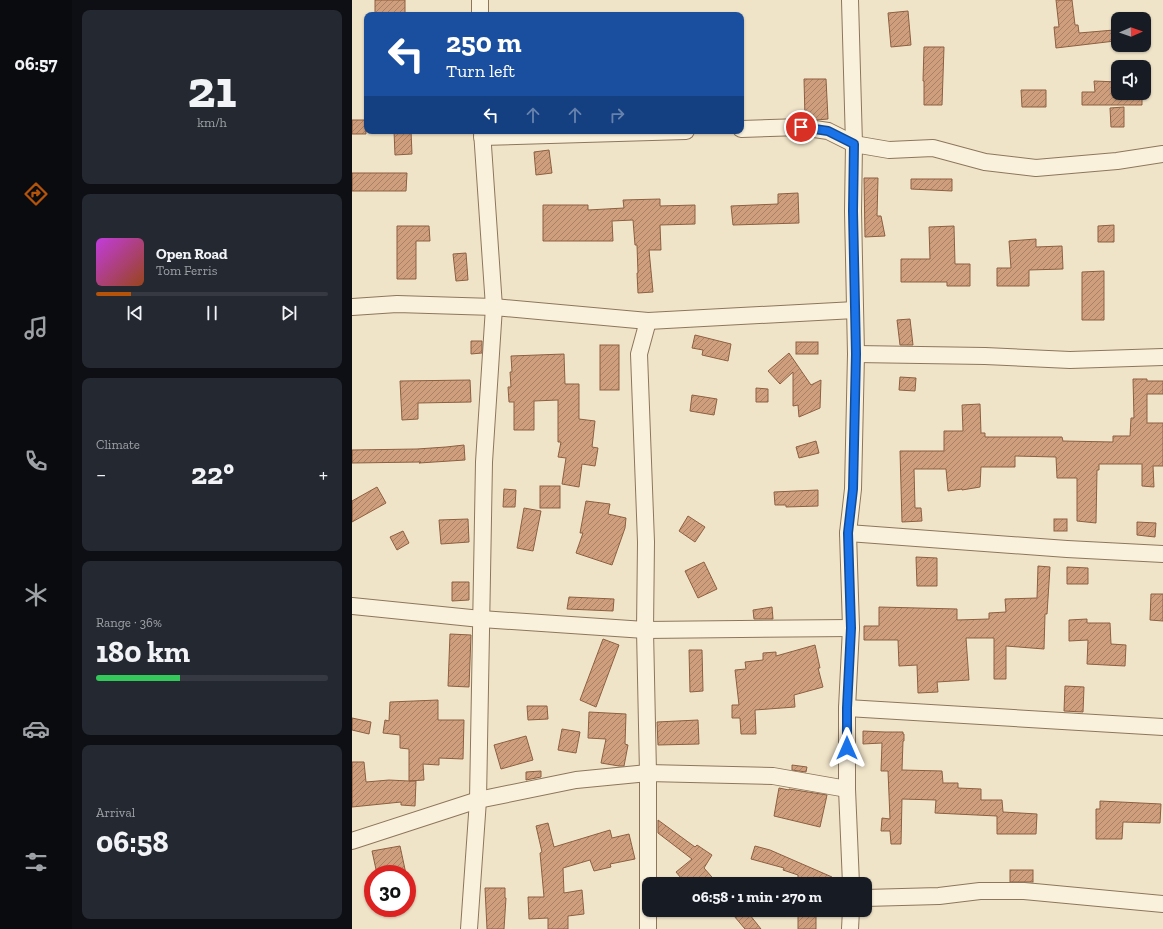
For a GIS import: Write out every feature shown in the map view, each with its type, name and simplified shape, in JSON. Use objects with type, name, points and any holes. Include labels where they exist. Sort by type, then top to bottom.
[{"type":"street","points":[[480,0],[480,12]]},
{"type":"street","points":[[850,0],[854,144],[853,211],[856,354],[853,489],[848,533],[851,628],[847,708],[847,789],[851,877]]},
{"type":"street","points":[[744,129],[801,127],[828,131],[854,144],[889,150],[933,148],[985,162],[1036,168],[1116,161],[1163,154]]},
{"type":"street","points":[[469,929],[478,800],[484,462],[494,307],[482,134]]},
{"type":"street","points":[[352,307],[397,304],[494,307],[648,321],[855,310]]},
{"type":"street","points":[[648,321],[639,354],[646,542],[645,630],[648,773],[648,929]]},
{"type":"street","points":[[856,354],[985,356],[1070,360],[1163,357]]},
{"type":"street","points":[[848,533],[1163,554]]},
{"type":"street","points":[[352,606],[481,619],[645,630],[851,628]]},
{"type":"street","points":[[847,708],[1163,727]]},
{"type":"street","points":[[352,841],[478,800],[576,780],[648,773],[773,776],[847,789]]},
{"type":"street","points":[[872,898],[939,896],[980,891],[1024,891],[1163,904]]},
{"type":"street","points":[[850,929],[851,917]]},
{"type":"building","points":[[375,0],[405,0],[405,12],[375,12]]},
{"type":"building","points":[[1056,0],[1072,0],[1075,25],[1078,25],[1079,33],[1111,30],[1111,41],[1056,48],[1054,27],[1059,27]]},
{"type":"building","points":[[908,11],[911,45],[891,47],[888,13]]},
{"type":"building","points":[[924,47],[944,47],[942,105],[924,105]]},
{"type":"building","points":[[804,79],[826,79],[828,119],[816,120],[805,118]]},
{"type":"building","points":[[1094,81],[1111,82],[1111,100],[1142,100],[1142,105],[1082,105],[1082,92],[1095,92]]},
{"type":"building","points":[[1021,90],[1046,90],[1046,107],[1022,107]]},
{"type":"building","points":[[1124,107],[1124,127],[1111,127],[1110,108]]},
{"type":"building","points":[[352,120],[364,120],[364,134],[352,134]]},
{"type":"building","points":[[394,134],[411,134],[412,154],[395,155]]},
{"type":"building","points":[[549,150],[552,173],[536,175],[534,152]]},
{"type":"building","points":[[352,173],[407,173],[406,191],[352,191]]},
{"type":"building","points":[[864,178],[878,178],[877,216],[881,216],[885,236],[865,237]]},
{"type":"building","points":[[911,179],[952,179],[952,191],[911,189]]},
{"type":"building","points":[[798,193],[799,223],[733,225],[731,206],[778,204],[778,194]]},
{"type":"building","points":[[660,199],[660,206],[695,205],[695,224],[660,225],[661,250],[649,250],[653,292],[638,293],[637,245],[635,245],[633,220],[612,221],[613,241],[543,241],[543,205],[588,205],[588,210],[624,208],[623,200]]},
{"type":"building","points":[[1114,225],[1114,242],[1098,242],[1098,226]]},
{"type":"building","points":[[397,226],[429,226],[430,241],[416,241],[416,279],[397,279]]},
{"type":"building","points":[[954,226],[955,264],[970,264],[970,286],[947,286],[947,282],[901,282],[901,259],[930,259],[929,227]]},
{"type":"building","points":[[1036,239],[1036,247],[1062,246],[1063,269],[1029,270],[1029,286],[997,286],[997,268],[1011,268],[1009,241]]},
{"type":"building","points":[[466,253],[468,280],[456,281],[453,254]]},
{"type":"building","points":[[1104,271],[1104,320],[1082,320],[1082,272]]},
{"type":"building","points":[[910,319],[913,345],[900,345],[897,320]]},
{"type":"building","points":[[695,335],[731,344],[728,361],[702,355],[703,350],[692,348]]},
{"type":"building","points":[[471,341],[482,341],[482,353],[471,354]]},
{"type":"building","points":[[796,342],[818,342],[818,354],[796,354]]},
{"type":"building","points":[[600,345],[619,345],[619,390],[600,390]]},
{"type":"building","points":[[789,353],[811,385],[821,380],[820,408],[799,417],[798,405],[793,406],[793,372],[780,384],[768,371]]},
{"type":"building","points":[[564,354],[565,384],[579,384],[579,419],[595,421],[592,447],[598,448],[595,466],[582,464],[579,487],[562,484],[566,458],[558,457],[561,442],[558,442],[558,400],[534,401],[534,430],[514,430],[514,402],[509,402],[508,387],[511,387],[510,372],[512,372],[511,356]]},
{"type":"building","points":[[900,377],[916,378],[915,391],[899,390]]},
{"type":"building","points":[[1133,379],[1163,381],[1163,394],[1147,394],[1147,423],[1163,423],[1163,466],[1153,466],[1154,487],[1142,486],[1142,464],[1099,464],[1099,470],[1097,470],[1096,523],[1077,521],[1077,478],[1057,478],[1056,457],[1015,456],[1015,467],[981,467],[980,487],[962,490],[948,491],[946,469],[914,469],[915,508],[921,508],[922,521],[902,522],[900,451],[944,451],[944,431],[963,431],[962,405],[980,404],[981,433],[985,433],[985,437],[1062,437],[1063,441],[1113,442],[1113,436],[1130,436],[1131,418],[1134,418]]},
{"type":"building","points":[[470,380],[471,402],[418,403],[418,419],[402,420],[400,381]]},
{"type":"building","points":[[756,388],[768,389],[768,402],[756,402]]},
{"type":"building","points":[[692,395],[717,399],[714,415],[690,411]]},
{"type":"building","points":[[816,441],[819,453],[799,458],[796,447]]},
{"type":"building","points":[[464,445],[465,460],[419,463],[421,462],[352,463],[352,450],[417,449]]},
{"type":"building","points":[[540,486],[560,486],[560,508],[540,508]]},
{"type":"building","points":[[377,487],[386,503],[352,522],[352,501]]},
{"type":"building","points":[[504,489],[516,490],[515,507],[503,507]]},
{"type":"building","points":[[818,490],[818,506],[786,507],[786,505],[775,505],[774,492]]},
{"type":"building","points":[[586,501],[610,504],[608,514],[626,518],[625,528],[612,565],[576,553],[583,533],[580,533]]},
{"type":"building","points":[[524,508],[541,511],[533,551],[517,548]]},
{"type":"building","points":[[688,516],[705,527],[695,542],[679,531]]},
{"type":"building","points":[[468,519],[469,542],[441,544],[439,520]]},
{"type":"building","points":[[1054,519],[1067,519],[1067,531],[1054,531]]},
{"type":"building","points":[[1137,522],[1156,523],[1155,537],[1137,535]]},
{"type":"building","points":[[403,531],[409,543],[397,550],[390,537]]},
{"type":"building","points":[[916,557],[937,558],[937,586],[917,586]]},
{"type":"building","points":[[704,562],[717,589],[698,598],[685,571]]},
{"type":"building","points":[[1038,566],[1050,567],[1047,614],[1045,614],[1044,649],[1006,646],[1006,679],[994,679],[994,638],[966,638],[969,680],[937,682],[938,692],[918,693],[917,665],[899,666],[898,640],[864,640],[864,626],[879,626],[879,607],[957,609],[957,620],[989,619],[989,613],[1006,612],[1005,599],[1037,598]]},
{"type":"building","points":[[1067,567],[1088,568],[1088,584],[1067,584]]},
{"type":"building","points":[[452,582],[469,582],[469,600],[452,601]]},
{"type":"building","points":[[1151,594],[1163,594],[1163,621],[1150,620]]},
{"type":"building","points":[[569,597],[614,599],[613,611],[567,609]]},
{"type":"building","points":[[772,607],[773,619],[754,619],[753,610]]},
{"type":"building","points":[[1087,619],[1087,623],[1110,623],[1111,644],[1126,645],[1125,666],[1087,664],[1088,640],[1069,641],[1069,620]]},
{"type":"building","points":[[450,634],[471,635],[469,687],[448,686]]},
{"type":"building","points":[[603,639],[619,645],[596,707],[580,700]]},
{"type":"building","points":[[815,645],[820,668],[818,668],[823,687],[794,695],[795,707],[755,710],[756,734],[741,734],[740,718],[732,718],[732,705],[739,705],[735,670],[746,669],[745,662],[763,660],[763,653],[776,652],[776,656]]},
{"type":"building","points":[[689,650],[702,650],[703,691],[690,692]]},
{"type":"building","points":[[1065,686],[1084,687],[1083,712],[1064,711]]},
{"type":"building","points":[[438,700],[438,720],[464,720],[463,759],[439,758],[439,765],[423,764],[424,780],[409,781],[409,749],[400,748],[400,735],[383,733],[385,720],[389,721],[390,702]]},
{"type":"building","points":[[527,706],[547,706],[548,719],[528,720]]},
{"type":"building","points":[[589,712],[626,714],[625,744],[628,745],[624,766],[601,763],[606,739],[588,738]]},
{"type":"building","points":[[352,718],[371,722],[369,734],[352,730]]},
{"type":"building","points":[[698,720],[699,744],[658,745],[657,722]]},
{"type":"building","points":[[562,729],[580,732],[576,753],[558,750]]},
{"type":"building","points":[[863,731],[903,732],[904,741],[902,770],[942,771],[943,783],[958,783],[958,788],[981,789],[981,800],[1002,800],[1003,812],[1037,814],[1036,834],[997,834],[997,816],[935,813],[936,800],[902,799],[901,844],[891,844],[890,831],[881,831],[882,818],[890,819],[888,771],[881,771],[882,743],[863,744]]},
{"type":"building","points":[[526,736],[533,760],[501,769],[494,745]]},
{"type":"building","points":[[352,762],[364,762],[366,782],[389,780],[416,781],[415,806],[401,805],[401,802],[352,807]]},
{"type":"building","points":[[792,765],[807,767],[806,772],[792,770]]},
{"type":"building","points":[[541,771],[541,777],[526,780],[526,772]]},
{"type":"building","points":[[779,788],[827,795],[820,827],[774,816]]},
{"type":"building","points":[[1100,801],[1161,804],[1160,823],[1123,822],[1122,839],[1096,839],[1096,809],[1100,809]]},
{"type":"building","points":[[658,820],[695,847],[697,845],[712,855],[704,868],[712,877],[680,877],[676,872],[692,859],[658,833]]},
{"type":"building","points":[[548,823],[554,847],[610,830],[612,838],[629,834],[635,859],[610,864],[611,867],[594,871],[590,860],[563,868],[564,893],[582,890],[584,914],[568,916],[568,929],[548,929],[548,918],[529,919],[528,897],[544,897],[540,853],[542,852],[536,826]]},
{"type":"building","points":[[400,846],[404,865],[375,865],[372,851]]},
{"type":"building","points":[[755,846],[770,850],[832,877],[798,877],[798,875],[783,870],[784,868],[751,859]]},
{"type":"building","points":[[1010,870],[1033,870],[1033,882],[1010,882]]},
{"type":"building","points":[[485,888],[505,888],[506,898],[504,929],[487,929]]},
{"type":"building","points":[[735,917],[752,917],[761,929],[745,929]]},
{"type":"building","points":[[798,917],[816,917],[816,929],[798,929]]},
{"type":"route","points":[[801,127],[828,131],[854,144],[853,211],[856,354],[853,489],[848,533],[851,628],[847,708],[847,748]]}]
